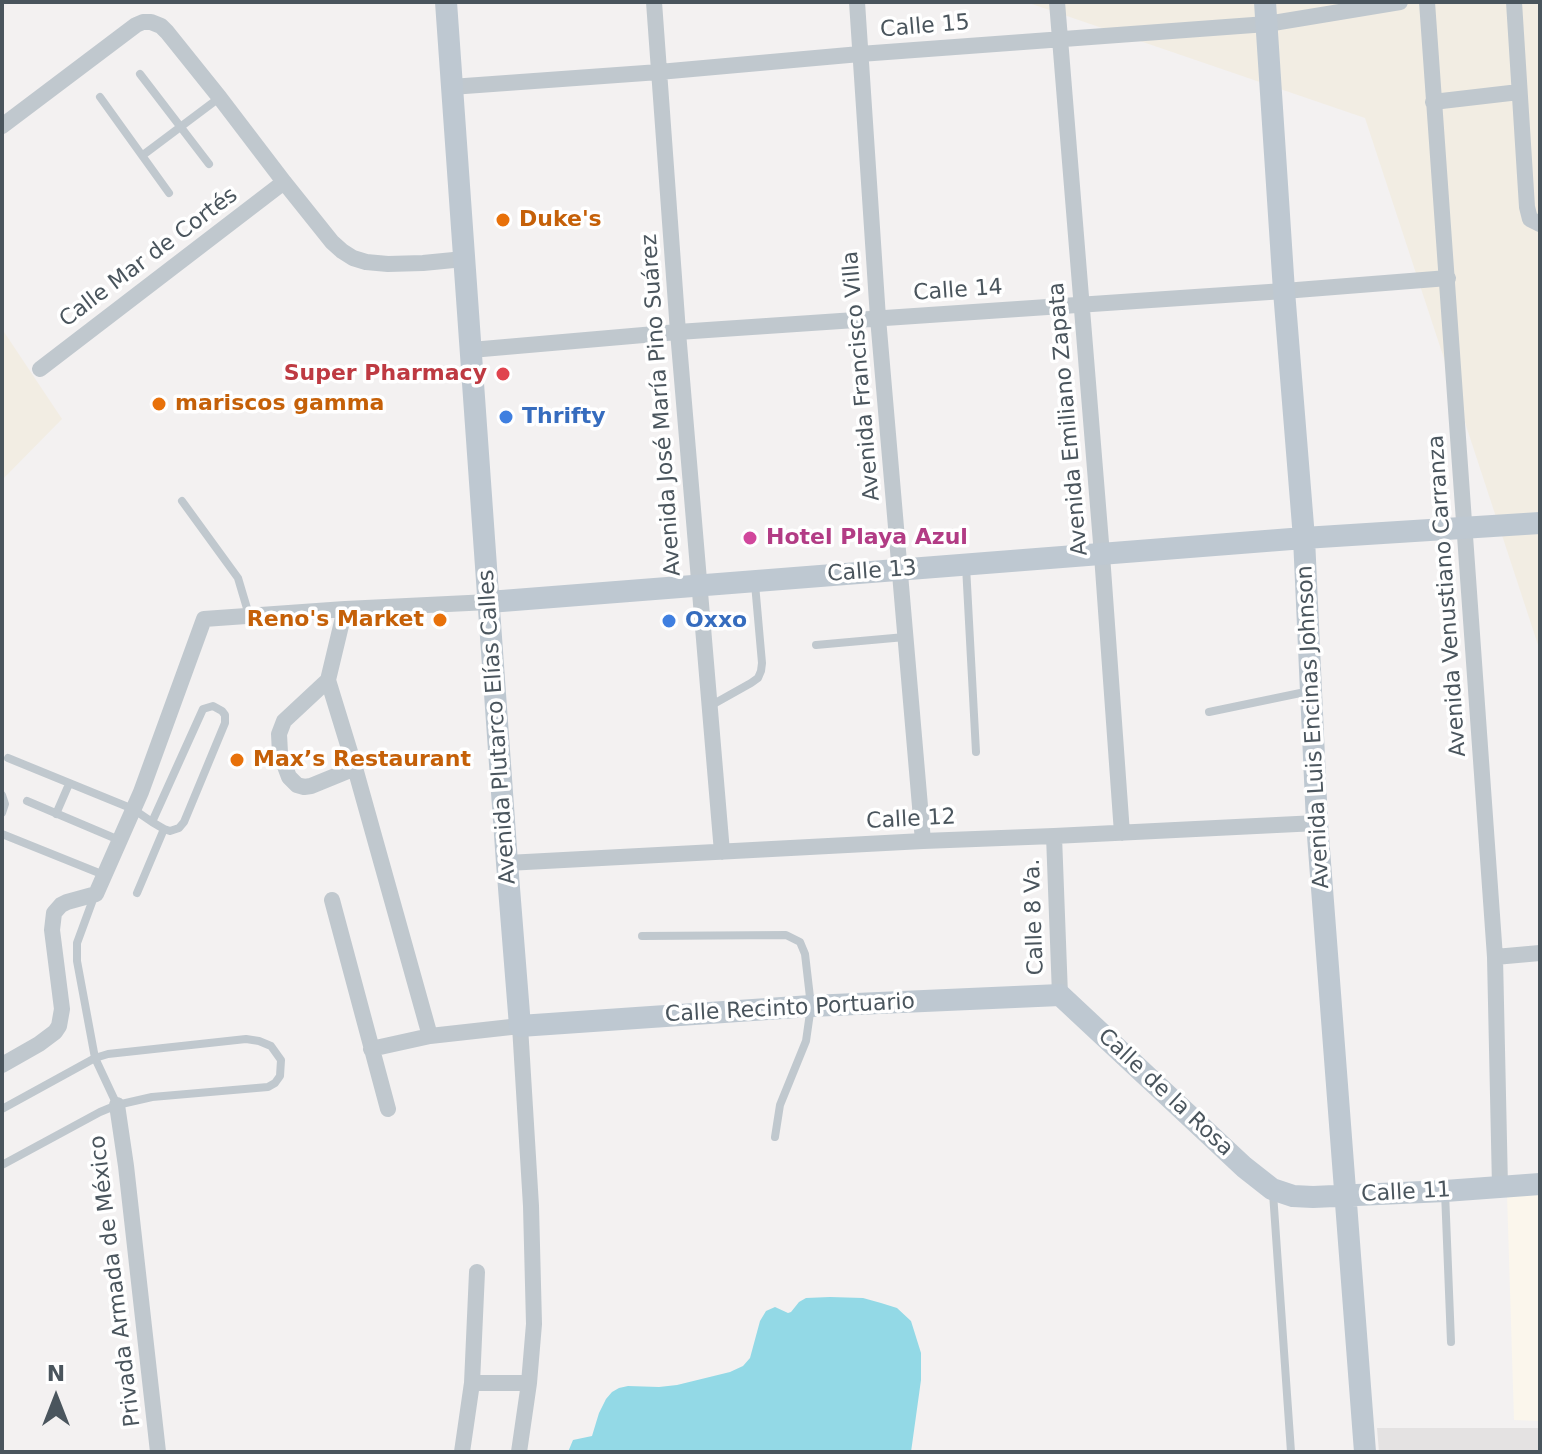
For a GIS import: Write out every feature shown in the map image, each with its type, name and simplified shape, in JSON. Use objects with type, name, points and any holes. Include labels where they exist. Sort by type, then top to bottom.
[{"type":"street","name":"Avenida Plutarco Elías Calles","points":[[446,2],[520,1026],[534,1275],[534,1324],[519,1452]]},
{"type":"street","name":"Avenida José María Pino Suárez","points":[[654,2],[698,585],[722,852]]},
{"type":"street","name":"Avenida Francisco Villa","points":[[857,2],[878,318],[923,841]]},
{"type":"street","name":"Avenida Emiliano Zapata","points":[[1057,2],[1122,833]]},
{"type":"street","name":"Calle 15","points":[[451,87],[1059,39],[1266,13],[1400,2]]},
{"type":"street","name":"Avenida Venustiano Carranza","points":[[1427,2],[1495,957],[1500,1187]]},
{"type":"street","points":[[1514,2],[1527,207],[1530,219],[1538,223]]},
{"type":"street","name":"Avenida Luis Encinas Johnson","points":[[1266,13],[1304,538],[1317,823],[1365,1452]]},
{"type":"street","points":[[2,126],[127,31],[143,22],[151,22],[161,26],[332,242],[353,258],[388,264],[464,259]]},
{"type":"street","points":[[1433,102],[1519,92]]},
{"type":"street","name":"Calle Mar de Cortés","points":[[40,369],[284,182]]},
{"type":"street","name":"Calle 14","points":[[471,350],[678,332],[1448,278]]},
{"type":"street","name":"Calle 13","points":[[133,809],[204,619],[489,602],[1304,538],[1540,523]]},
{"type":"street","points":[[345,609],[328,680],[430,1036]]},
{"type":"street","points":[[328,680],[284,721],[279,734],[280,753],[289,777],[304,787],[355,768]]},
{"type":"street","points":[[2,1065],[48,1038],[59,1026],[62,1009],[52,930],[54,913],[61,905],[96,894],[133,809]]},
{"type":"street","name":"Calle 12","points":[[507,863],[1317,823]]},
{"type":"street","name":"Calle 8 Va.","points":[[1054,836],[1060,995]]},
{"type":"street","points":[[332,900],[388,1109]]},
{"type":"street","points":[[1495,957],[1540,953]]},
{"type":"street","name":"Calle Recinto Portuario","points":[[520,1026],[811,1006],[1060,995]]},
{"type":"street","name":"Calle de la Rosa","points":[[1060,995],[1244,1167],[1272,1189]]},
{"type":"street","points":[[371,1049],[430,1036],[520,1026]]},
{"type":"street","name":"Privada Armada de México","points":[[117,1105],[158,1452]]},
{"type":"street","name":"Calle 11","points":[[1272,1189],[1293,1196],[1347,1196],[1540,1184]]},
{"type":"street","points":[[462,1452],[472,1383],[477,1272]]},
{"type":"street","points":[[472,1383],[529,1383]]},
{"type":"lane","points":[[140,74],[209,164]]},
{"type":"lane","points":[[100,97],[169,193]]},
{"type":"lane","points":[[143,155],[220,98]]},
{"type":"lane","points":[[182,501],[238,578],[249,616]]},
{"type":"lane","points":[[966,565],[976,752]]},
{"type":"lane","points":[[709,706],[751,683],[761,671],[754,581]]},
{"type":"lane","points":[[816,645],[906,637]]},
{"type":"lane","points":[[1209,712],[1311,691]]},
{"type":"lane","points":[[8,758],[133,809],[152,822],[164,829],[175,830],[184,822],[225,723],[222,711],[213,706],[203,709],[152,822]]},
{"type":"lane","points":[[56,814],[69,784]]},
{"type":"lane","points":[[2,795],[5,804],[2,813]]},
{"type":"lane","points":[[27,801],[120,840]]},
{"type":"lane","points":[[137,893],[164,829]]},
{"type":"lane","points":[[2,834],[104,875]]},
{"type":"lane","points":[[96,894],[77,943],[77,961],[95,1058],[117,1105]]},
{"type":"lane","points":[[642,936],[786,935],[800,942],[805,954],[811,1006],[806,1041],[780,1105],[775,1137]]},
{"type":"lane","points":[[2,1109],[95,1058],[121,1052],[246,1039],[271,1046],[281,1060],[280,1076],[268,1087],[152,1097],[117,1105],[2,1165]]},
{"type":"lane","points":[[1272,1189],[1291,1452]]},
{"type":"lane","points":[[1445,1191],[1451,1342]]},
{"type":"shaded area","points":[[1540,1191],[1540,1421],[1514,1420],[1507,1193]]},
{"type":"shaded area","points":[[1377,1428],[1540,1428],[1540,1452],[1379,1452]]},
{"type":"sand","points":[[1026,2],[1540,2],[1540,651],[1365,118]]},
{"type":"sand","points":[[2,329],[62,419],[2,480]]},
{"type":"water","points":[[806,1298],[863,1298],[881,1303],[897,1308],[911,1321],[921,1353],[921,1380],[911,1452],[568,1452],[573,1440],[592,1436],[599,1413],[612,1392],[628,1386],[677,1385],[730,1372],[743,1366],[750,1358],[760,1321],[766,1311],[775,1307],[788,1313]]},
{"type":"place","name":"Duke's","points":[[503,220]]},
{"type":"place","name":"Super Pharmacy","points":[[503,374]]},
{"type":"place","name":"mariscos gamma","points":[[159,404]]},
{"type":"place","name":"Thrifty","points":[[506,417]]},
{"type":"place","name":"Hotel Playa Azul","points":[[750,538]]},
{"type":"place","name":"Reno's Market","points":[[440,620]]},
{"type":"place","name":"Oxxo","points":[[669,621]]},
{"type":"place","name":"Max’s Restaurant","points":[[237,760]]}]
